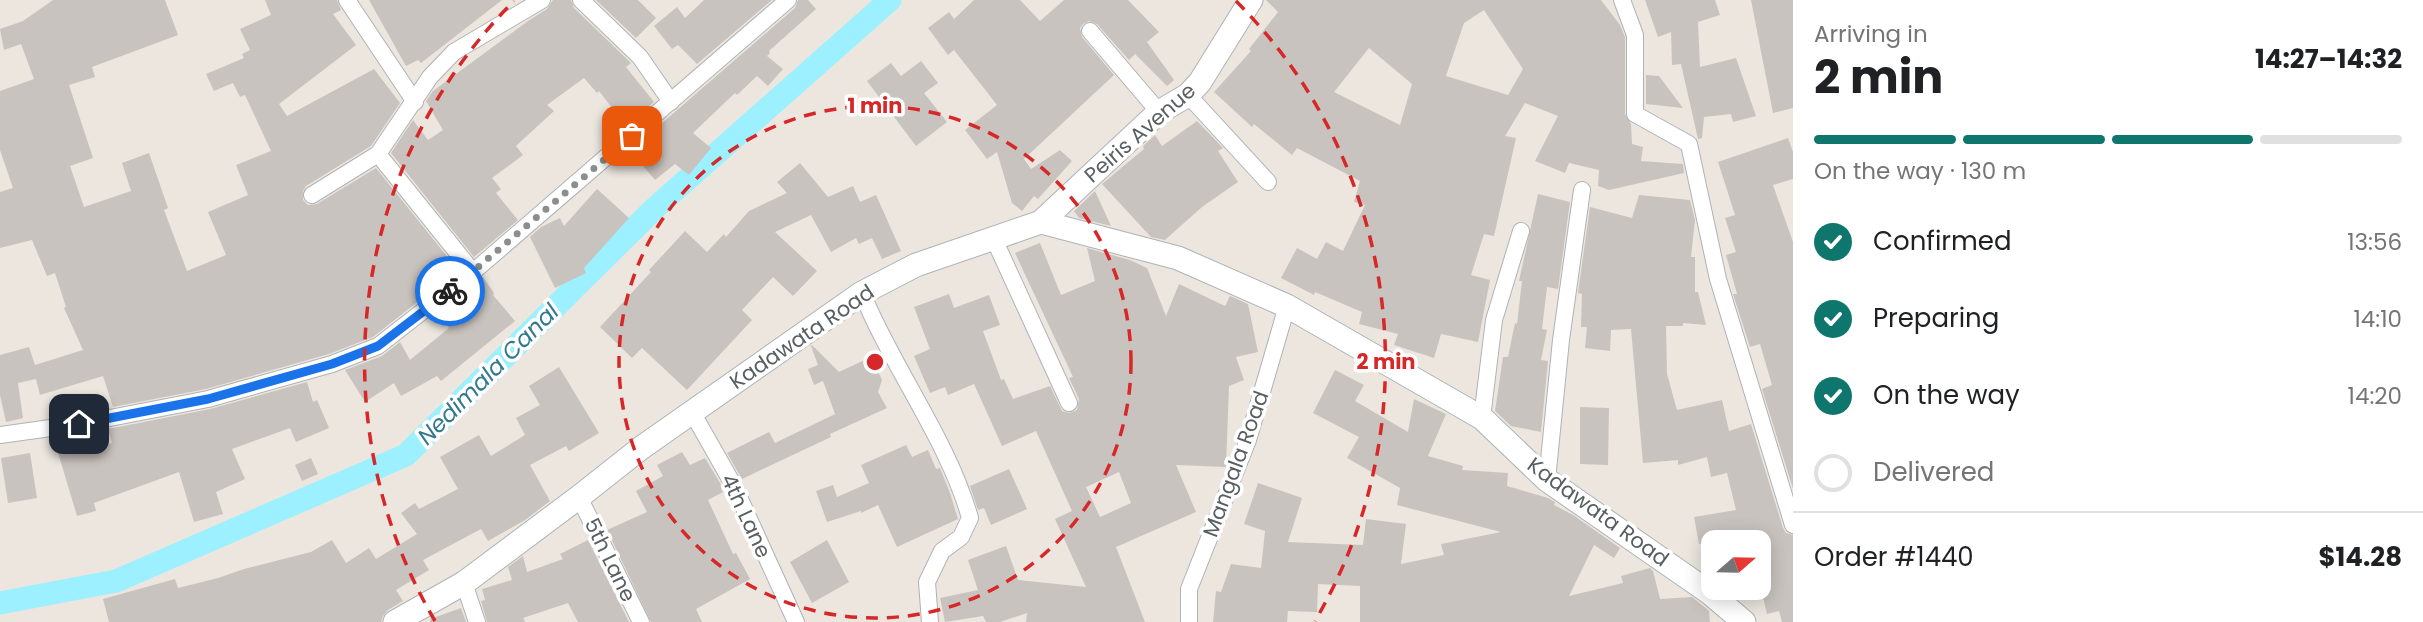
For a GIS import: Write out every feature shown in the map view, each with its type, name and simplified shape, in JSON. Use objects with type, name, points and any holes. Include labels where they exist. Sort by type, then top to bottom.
[{"type":"street","points":[[347,0],[415,102]]},
{"type":"street","points":[[312,195],[378,154],[430,77],[454,52],[542,0]]},
{"type":"street","points":[[581,0],[640,57],[671,102]]},
{"type":"street","points":[[0,435],[79,424],[208,399],[332,364],[378,346],[473,272],[788,0]]},
{"type":"street","name":"Peiris Avenue","points":[[1041,222],[1159,112],[1188,95],[1200,82],[1251,0]]},
{"type":"street","points":[[1622,0],[1635,35],[1635,114],[1689,144],[1718,279],[1793,525]]},
{"type":"street","points":[[1090,31],[1159,112]]},
{"type":"street","points":[[1188,95],[1268,182]]},
{"type":"street","points":[[378,154],[473,272]]},
{"type":"street","points":[[1547,480],[1561,340],[1582,190]]},
{"type":"street","name":"Kadawata Road","points":[[395,622],[464,583],[641,447],[862,293],[916,265],[1041,222],[1178,258],[1287,306],[1482,418],[1547,480],[1710,593],[1744,622]]},
{"type":"street","points":[[1482,418],[1494,320],[1521,231]]},
{"type":"street","points":[[994,239],[1069,403]]},
{"type":"street","points":[[862,293],[875,325],[961,486],[970,518],[961,537],[942,551],[927,582],[930,622]]},
{"type":"street","name":"Mangala Road","points":[[1189,622],[1189,589],[1248,440],[1287,306]]},
{"type":"street","name":"4th Lane","points":[[692,412],[734,486],[796,622]]},
{"type":"street","name":"5th Lane","points":[[579,497],[641,622]]},
{"type":"street","points":[[464,583],[477,622]]},
{"type":"building","points":[[53,0],[165,0],[178,35],[92,67],[95,77],[69,85],[93,158],[70,166],[84,207],[131,191],[122,163],[149,153],[168,208],[164,210],[187,271],[226,255],[208,212],[248,195],[236,165],[271,151],[245,95],[240,97],[233,83],[214,91],[206,74],[244,58],[242,54],[250,50],[240,29],[271,15],[265,0],[337,0],[341,10],[333,14],[356,45],[279,104],[287,116],[374,69],[400,103],[371,146],[306,186],[303,200],[308,205],[317,204],[376,168],[458,270],[373,337],[329,354],[206,389],[113,407],[103,376],[40,395],[36,379],[18,383],[23,418],[6,422],[0,395],[0,355],[29,347],[35,365],[83,350],[64,308],[66,307],[55,273],[47,276],[32,240],[0,248],[0,192],[13,188],[0,150],[0,91],[34,79],[21,44],[4,50],[0,29],[23,21]]},
{"type":"building","points":[[369,0],[502,0],[421,63],[418,60],[406,66]]},
{"type":"building","points":[[553,0],[571,0],[574,8],[631,63],[626,67],[654,102],[626,126],[599,91],[597,93],[584,78],[547,105],[554,111],[516,146],[523,155],[492,178],[501,189],[496,193],[518,220],[474,257],[391,153],[413,120],[428,140],[443,130],[426,101],[433,91],[547,9]]},
{"type":"building","points":[[596,0],[638,0],[656,18],[636,38]]},
{"type":"building","points":[[704,0],[772,0],[697,64],[678,45],[672,49],[654,26],[677,7],[685,18]]},
{"type":"building","points":[[798,0],[808,0],[816,9],[769,51],[767,56],[783,69],[768,86],[757,76],[693,133],[711,148],[689,175],[675,164],[655,180],[631,152],[795,8]]},
{"type":"building","points":[[974,0],[1020,0],[1040,21],[1064,0],[1128,0],[1159,32],[1147,42],[1174,80],[1167,86],[1135,54],[1129,60],[1097,24],[1089,21],[1083,24],[1080,28],[1082,37],[1114,75],[1024,159],[1031,169],[1060,150],[1072,161],[1038,199],[1034,196],[1022,211],[1012,203],[997,152],[987,159],[965,130],[997,105],[954,50],[948,55],[928,28],[949,12],[954,19]]},
{"type":"building","points":[[1266,0],[1601,0],[1620,25],[1625,37],[1625,114],[1631,124],[1632,144],[1643,147],[1641,161],[1683,164],[1684,173],[1609,190],[1598,186],[1599,170],[1569,163],[1565,173],[1535,161],[1558,116],[1525,103],[1505,136],[1516,138],[1494,236],[1484,234],[1471,275],[1490,280],[1478,342],[1441,334],[1434,358],[1394,345],[1398,334],[1359,324],[1362,312],[1315,292],[1314,295],[1281,278],[1297,248],[1317,259],[1326,242],[1343,251],[1365,205],[1354,202],[1360,181],[1297,148],[1292,155],[1254,124],[1252,127],[1214,92],[1251,51],[1249,49],[1278,12]],"holes":[[[1484,10],[1523,69],[1508,95],[1446,76],[1464,23]],[[1369,48],[1412,84],[1400,125],[1334,92]]]},
{"type":"building","points":[[1645,0],[1715,0],[1720,15],[1698,22],[1700,67],[1736,58],[1756,116],[1733,122],[1731,114],[1704,117],[1702,138],[1698,139],[1681,64],[1672,65],[1671,32],[1658,37]]},
{"type":"building","points":[[1751,0],[1793,0],[1793,108],[1773,113]]},
{"type":"building","points":[[921,61],[938,83],[924,93],[947,122],[916,146],[867,81],[891,63],[901,76]]},
{"type":"building","points":[[1646,75],[1659,76],[1683,108],[1646,104]]},
{"type":"building","points":[[1197,121],[1223,148],[1218,151],[1238,182],[1202,207],[1165,240],[1151,237],[1102,184],[1144,149],[1143,146],[1155,135],[1162,146]]},
{"type":"building","points":[[1788,138],[1793,152],[1793,179],[1773,185],[1793,242],[1793,489],[1762,389],[1772,385],[1760,344],[1750,347],[1733,294],[1737,294],[1726,255],[1736,252],[1725,218],[1735,215],[1718,162]]},
{"type":"building","points":[[800,163],[828,197],[853,186],[860,202],[876,195],[901,251],[882,259],[872,238],[859,244],[856,238],[831,252],[811,215],[775,232],[817,271],[793,296],[773,277],[742,310],[752,320],[687,390],[642,348],[632,358],[600,327],[685,231],[707,252],[724,234],[726,237],[749,211],[787,193],[777,182]]},
{"type":"building","points":[[597,189],[629,218],[584,268],[586,273],[555,288],[530,237],[541,227],[560,218],[564,226]]},
{"type":"building","points":[[1095,191],[1111,226],[1079,218],[1074,211]]},
{"type":"building","points":[[1538,194],[1570,202],[1558,289],[1547,287],[1542,329],[1547,330],[1541,360],[1548,361],[1541,432],[1511,426],[1495,411],[1503,357],[1508,357],[1515,323],[1517,324],[1522,281],[1519,281]]},
{"type":"building","points":[[1639,195],[1690,200],[1695,220],[1691,257],[1695,257],[1695,292],[1698,292],[1706,325],[1683,323],[1683,326],[1666,326],[1667,374],[1677,410],[1722,400],[1729,431],[1751,424],[1783,528],[1786,533],[1793,535],[1793,622],[1782,622],[1779,611],[1767,614],[1764,600],[1771,600],[1771,530],[1701,530],[1699,544],[1694,517],[1736,510],[1727,473],[1711,477],[1707,457],[1678,465],[1678,460],[1643,463],[1631,329],[1611,330],[1610,351],[1585,348],[1587,327],[1581,327],[1582,294],[1578,293],[1590,207],[1632,218]]},
{"type":"building","points":[[1040,243],[1061,295],[1095,281],[1087,248],[1130,260],[1147,268],[1166,316],[1179,284],[1225,306],[1230,296],[1248,304],[1258,352],[1236,357],[1244,380],[1229,386],[1226,467],[1176,465],[1196,512],[1116,547],[1145,622],[1026,622],[1027,613],[1000,622],[986,622],[983,616],[945,622],[940,598],[978,590],[968,560],[1006,546],[1018,580],[1086,587],[1055,519],[1072,511],[1036,431],[1002,446],[974,384],[948,395],[945,387],[930,393],[914,356],[930,349],[914,307],[949,294],[954,308],[989,295],[1000,325],[983,331],[1001,380],[1004,379],[1013,399],[1050,386],[1062,411],[1069,413],[1077,410],[1079,399],[1069,378],[1073,377],[1015,253]],"holes":[[[1119,472],[1131,503],[1100,517],[1086,487]]]},
{"type":"building","points":[[483,277],[493,295],[515,321],[441,381],[437,376],[401,396],[394,383],[365,402],[345,370],[382,356],[400,342],[410,360],[449,328],[437,313]]},
{"type":"building","points":[[812,345],[839,372],[871,357],[882,380],[878,392],[887,408],[742,479],[727,453],[769,432],[775,443],[835,414],[823,381],[814,385],[808,369],[818,365]]},
{"type":"building","points":[[559,367],[599,433],[569,451],[566,446],[530,465],[550,501],[525,520],[488,541],[481,529],[423,560],[429,570],[396,590],[403,601],[388,610],[381,622],[109,622],[103,599],[175,579],[178,588],[218,578],[311,552],[332,540],[346,563],[369,548],[376,559],[417,534],[401,513],[415,503],[419,509],[458,489],[440,457],[479,435],[491,456],[525,435],[516,418],[540,405],[529,386]]},
{"type":"building","points":[[1335,370],[1364,385],[1355,401],[1408,432],[1414,399],[1446,414],[1428,456],[1463,466],[1462,470],[1508,473],[1507,486],[1548,498],[1555,502],[1554,505],[1620,548],[1614,558],[1594,545],[1569,596],[1623,583],[1621,576],[1650,568],[1660,599],[1692,597],[1709,611],[1710,622],[1360,622],[1360,586],[1318,584],[1317,612],[1288,611],[1287,622],[1213,622],[1216,591],[1221,592],[1231,564],[1261,568],[1265,531],[1244,524],[1258,483],[1302,498],[1288,542],[1363,545],[1366,519],[1406,524],[1401,564],[1444,555],[1441,544],[1501,532],[1397,505],[1400,488],[1347,458],[1359,437],[1313,413]]},
{"type":"building","points":[[307,382],[313,402],[317,400],[329,428],[296,442],[290,428],[232,449],[245,479],[216,492],[223,514],[194,522],[179,472],[94,503],[96,511],[77,516],[56,446],[75,442],[78,454],[112,443],[108,429],[210,409]]},
{"type":"building","points":[[1580,407],[1609,408],[1608,465],[1580,464]]},
{"type":"building","points":[[906,445],[912,457],[928,450],[936,469],[940,468],[958,519],[897,547],[878,505],[861,513],[827,522],[816,491],[833,485],[837,497],[869,483],[861,465]]},
{"type":"building","points":[[682,452],[690,465],[705,458],[723,488],[723,492],[708,500],[733,554],[736,553],[750,579],[696,609],[702,622],[651,622],[607,530],[647,512],[636,491],[663,476],[657,465]]},
{"type":"building","points":[[30,453],[37,498],[8,503],[1,458]]},
{"type":"building","points":[[311,458],[318,474],[302,481],[295,465]]},
{"type":"building","points":[[1009,469],[1027,509],[991,525],[984,508],[978,510],[970,486]]},
{"type":"building","points":[[588,540],[629,622],[578,622],[568,603],[523,618],[525,622],[487,622],[481,601],[485,600],[482,589],[512,580],[508,567],[523,556],[527,572],[563,559],[560,554]]},
{"type":"building","points":[[827,540],[849,582],[812,603],[790,562]]},
{"type":"building","points":[[461,608],[466,622],[430,622],[430,619]]},
{"type":"waterway","name":"Nedimala Canal","points":[[0,603],[116,581],[406,455],[656,207],[890,0]]},
{"type":"way so far","points":[[450,291],[632,136]]},
{"type":"route","points":[[79,424],[208,399],[332,364],[378,346],[450,291]]}]
